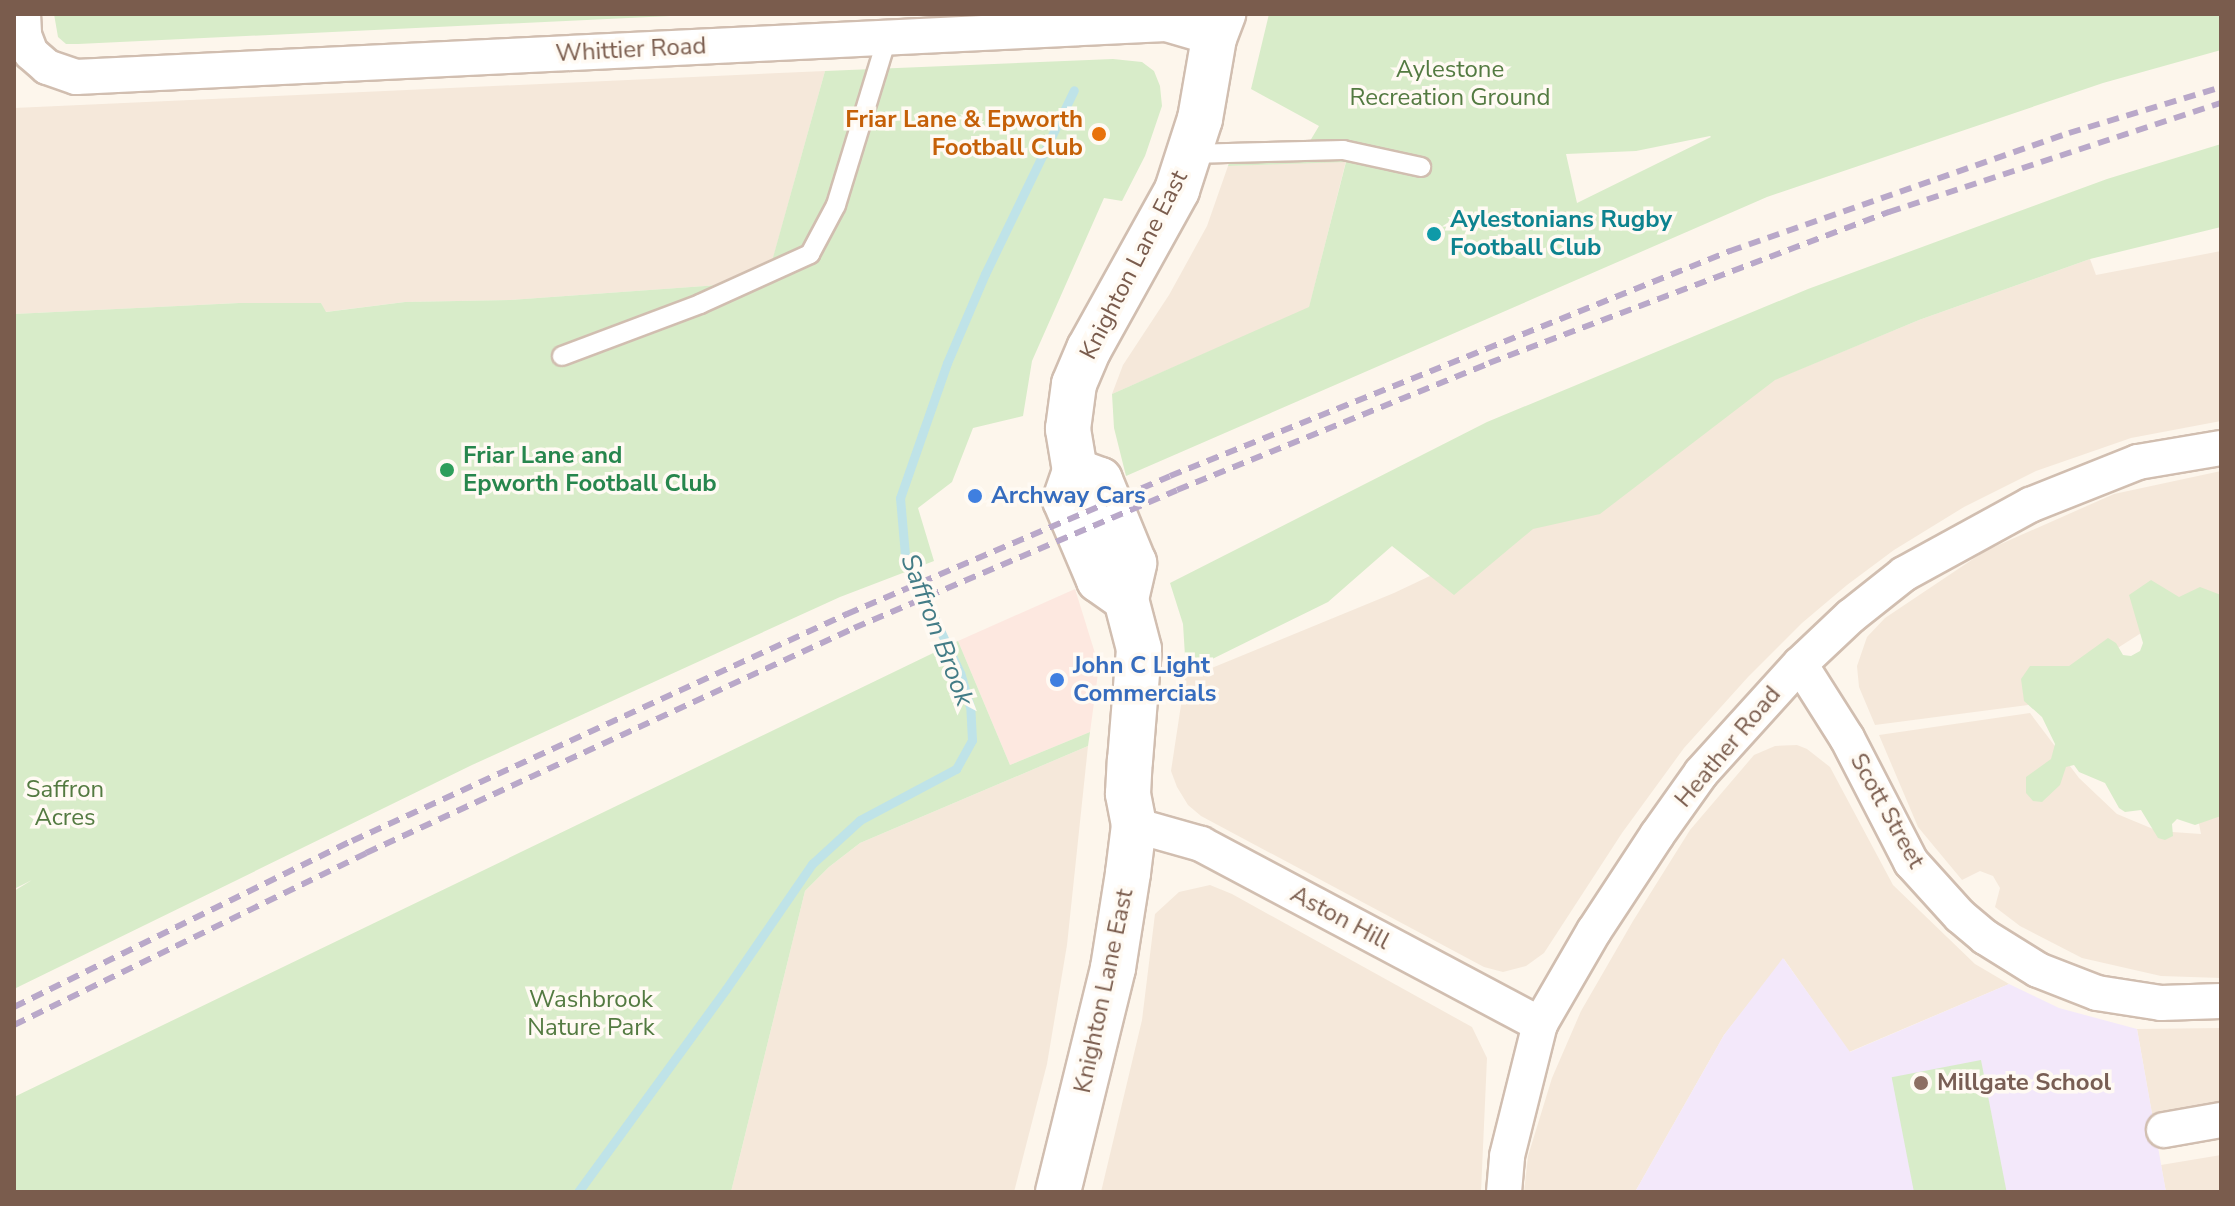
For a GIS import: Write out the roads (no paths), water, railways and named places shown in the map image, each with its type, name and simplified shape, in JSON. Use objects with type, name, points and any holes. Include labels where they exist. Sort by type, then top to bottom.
[{"type":"street","name":"Whittier Road","points":[[23,14],[24,35],[31,53],[47,67],[76,77],[1166,24],[1218,26]]},
{"type":"street","name":"Knighton Lane East","points":[[1058,1192],[1113,968],[1134,825],[1128,794],[1139,649],[1126,599],[1099,580],[1065,500],[1075,471],[1068,429],[1074,384],[1089,349],[1169,206],[1190,154],[1218,26]]},
{"type":"street","name":"Heather Road","points":[[1504,1192],[1507,1156],[1540,1024],[1594,931],[1701,773],[1800,664],[1851,616],[1904,574],[2030,505],[2138,462],[2221,448]]},
{"type":"street","name":"Scott Street","points":[[1800,664],[1847,738],[1911,862],[1960,916],[1985,937],[2038,970],[2097,993],[2161,1003],[2221,1001]]},
{"type":"street","name":"Aston Hill","points":[[1134,825],[1201,844],[1540,1024]]},
{"type":"street","points":[[2164,1130],[2221,1120]]},
{"type":"lane","points":[[562,356],[700,304],[810,254],[836,205],[887,38]]},
{"type":"lane","points":[[1190,154],[1343,150],[1421,167]]},
{"type":"waterway","name":"Saffron Brook","points":[[578,1192],[726,989],[812,864],[860,820],[956,769],[972,740],[970,707],[960,673],[905,555],[900,498],[947,363],[985,274],[1074,90]]},
{"type":"railway","points":[[14,1007],[352,841],[847,614],[1170,476],[1730,251],[2069,133],[2221,87]]},
{"type":"railway","points":[[14,1025],[366,853],[854,628],[1177,490],[1489,363],[1889,212],[2221,103]]},
{"type":"place","name":"Friar Lane & Epworth Football Club","points":[[1099,134]]},
{"type":"place","name":"Aylestonians Rugby Football Club","points":[[1434,234]]},
{"type":"place","name":"Friar Lane and Epworth Football Club","points":[[447,470]]},
{"type":"place","name":"Archway Cars","points":[[975,496]]},
{"type":"place","name":"John C Light Commercials","points":[[1057,680]]},
{"type":"place","name":"Millgate School","points":[[1921,1083]]},
{"type":"park label","name":"Aylestone Recreation Ground","points":[[1450,84]]},
{"type":"park label","name":"Saffron Acres","points":[[65,804]]},
{"type":"park label","name":"Washbrook Nature Park","points":[[591,1014]]}]
